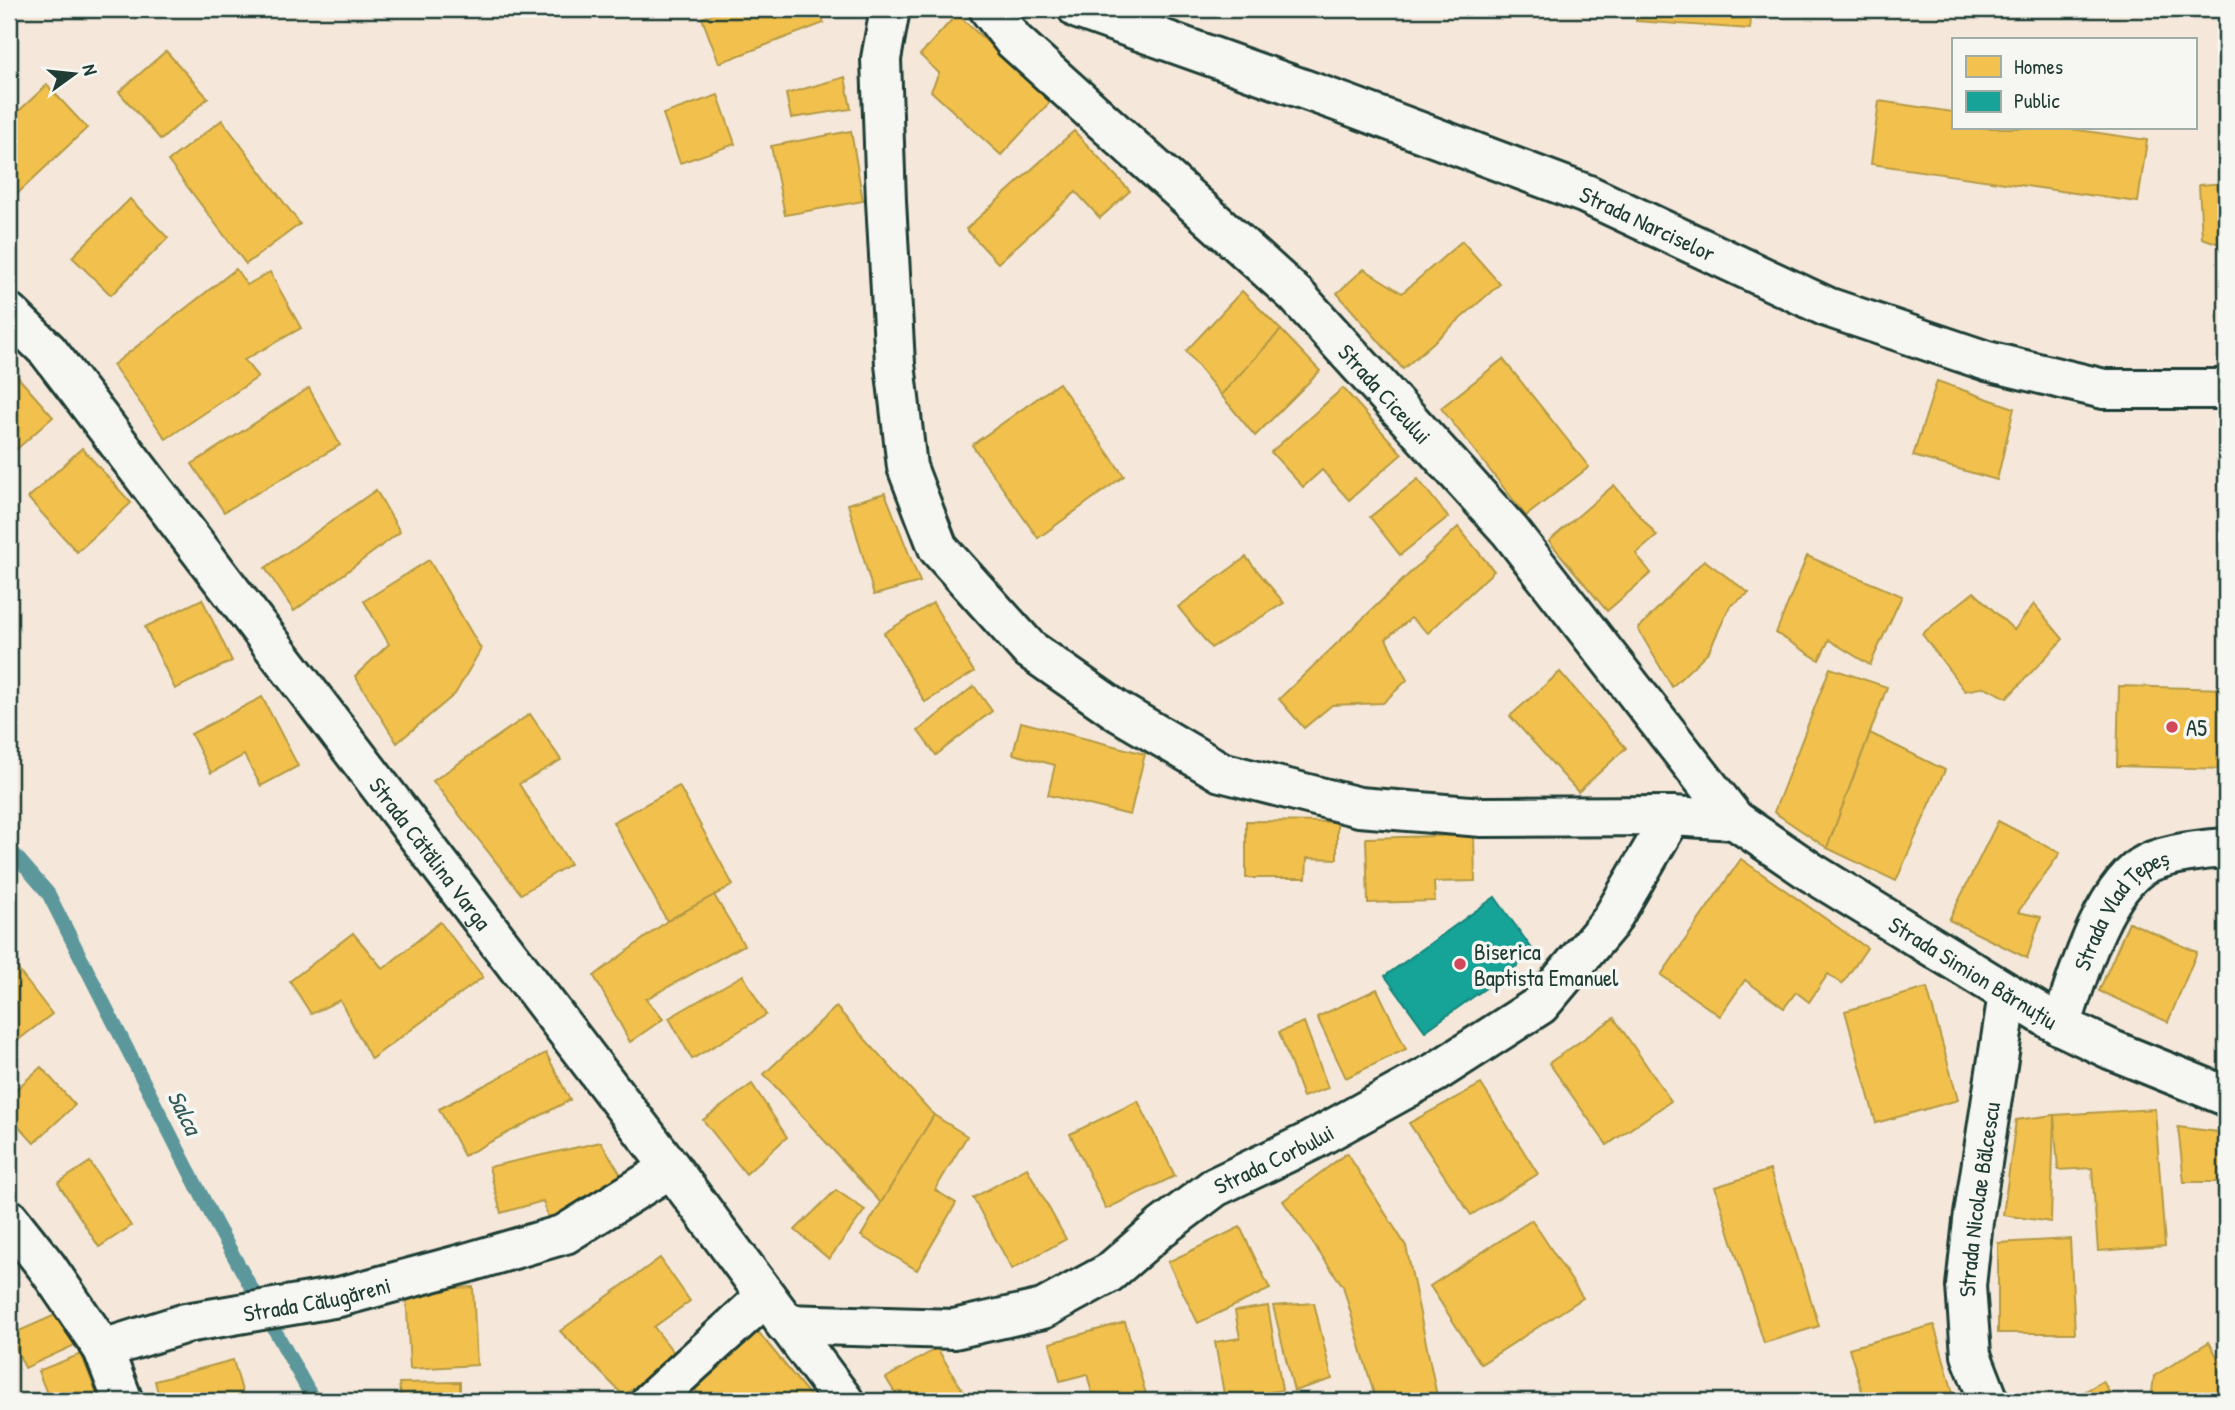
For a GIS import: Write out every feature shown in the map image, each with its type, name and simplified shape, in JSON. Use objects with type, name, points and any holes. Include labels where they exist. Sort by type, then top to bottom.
[{"type":"street","points":[[890,9],[881,59],[886,201],[895,363],[907,467],[938,548],[1029,649],[1119,712],[1222,772],[1359,807],[1482,817],[1672,816],[1735,820]]},
{"type":"street","name":"Strada Ciceului","points":[[989,9],[1014,41],[1296,295],[1510,531],[1735,820]]},
{"type":"street","name":"Strada Narciselor","points":[[1078,9],[1335,100],[1586,194],[1828,307],[1975,357],[2104,389],[2226,389]]},
{"type":"street","name":"Strada Cătălina Varga","points":[[9,313],[48,351],[671,1168],[844,1401]]},
{"type":"street","name":"Strada Corbului","points":[[775,1310],[954,1329],[1043,1309],[1109,1273],[1162,1227],[1215,1187],[1309,1142],[1436,1072],[1540,1005],[1610,922],[1672,816]]},
{"type":"street","name":"Strada Simion Bărnuțiu","points":[[1735,820],[1811,872],[2061,1026],[2112,1050],[2226,1096]]},
{"type":"street","name":"Strada Vlad Țepeș","points":[[2061,1026],[2080,969],[2120,886],[2147,863],[2197,850],[2226,848]]},
{"type":"street","name":"Strada Nicolae Bălcescu","points":[[1989,1401],[1971,1356],[1965,1286],[2008,994]]},
{"type":"street","name":"Strada Călugăreni","points":[[103,1349],[186,1323],[339,1297],[565,1234],[671,1168]]},
{"type":"street","points":[[9,1219],[47,1267],[103,1349],[123,1401]]},
{"type":"street","points":[[651,1401],[775,1310]]},
{"type":"building: Homes","points":[[727,9],[819,9],[824,23],[719,63],[702,18]]},
{"type":"building: Homes","points":[[1637,9],[1752,9],[1750,29],[1636,21]]},
{"type":"building: Homes","points":[[957,14],[1051,101],[1001,155],[931,91],[939,73],[920,55]]},
{"type":"building: Homes","points":[[166,51],[208,98],[161,140],[119,92]]},
{"type":"building: Homes","points":[[845,77],[851,109],[791,118],[786,94]]},
{"type":"building: Homes","points":[[47,85],[87,128],[16,195],[9,187],[9,120]]},
{"type":"building: Homes","points":[[718,95],[735,144],[680,163],[663,114]]},
{"type":"building: Homes","points":[[1879,101],[1952,112],[1952,130],[2079,130],[2147,140],[2138,202],[1871,164]]},
{"type":"building: Homes","points":[[222,120],[300,224],[246,264],[168,161]]},
{"type":"building: Homes","points":[[851,131],[863,201],[785,215],[771,146]]},
{"type":"building: Homes","points":[[1074,131],[1130,191],[1100,218],[1076,192],[998,263],[966,229]]},
{"type":"building: Homes","points":[[2226,183],[2226,246],[2202,238],[2199,185]]},
{"type":"building: Homes","points":[[130,199],[168,238],[111,295],[72,257]]},
{"type":"building: Homes","points":[[1462,241],[1500,284],[1403,369],[1337,293],[1364,269],[1402,293]]},
{"type":"building: Homes","points":[[236,269],[247,285],[270,272],[301,328],[244,360],[258,377],[166,439],[113,365]]},
{"type":"building: Homes","points":[[1242,291],[1281,330],[1221,395],[1186,351]]},
{"type":"building: Homes","points":[[1281,330],[1320,371],[1255,436],[1221,395]]},
{"type":"building: Homes","points":[[1503,359],[1589,467],[1526,516],[1441,408]]},
{"type":"building: Homes","points":[[9,367],[53,417],[9,456]]},
{"type":"building: Homes","points":[[1937,381],[2014,408],[1997,480],[1913,456]]},
{"type":"building: Homes","points":[[1059,383],[1124,476],[1038,538],[972,445]]},
{"type":"building: Homes","points":[[309,388],[340,445],[224,512],[192,464]]},
{"type":"building: Homes","points":[[1343,388],[1402,454],[1349,500],[1322,470],[1303,487],[1271,452]]},
{"type":"building: Homes","points":[[82,448],[131,503],[77,552],[28,498]]},
{"type":"building: Homes","points":[[1418,479],[1448,517],[1400,555],[1370,517]]},
{"type":"building: Homes","points":[[1614,485],[1657,536],[1636,554],[1651,573],[1607,611],[1549,541]]},
{"type":"building: Homes","points":[[376,490],[400,532],[294,611],[265,568]]},
{"type":"building: Homes","points":[[885,493],[920,582],[874,595],[848,504]]},
{"type":"building: Homes","points":[[1458,527],[1494,571],[1428,633],[1411,618],[1386,639],[1407,680],[1383,703],[1332,705],[1304,728],[1279,699]]},
{"type":"building: Homes","points":[[1807,556],[1902,596],[1870,665],[1829,640],[1819,660],[1776,633]]},
{"type":"building: Homes","points":[[1246,557],[1284,603],[1211,648],[1178,607]]},
{"type":"building: Homes","points":[[429,560],[481,649],[455,694],[397,743],[355,676],[389,644],[364,601]]},
{"type":"building: Homes","points":[[1704,560],[1749,593],[1730,606],[1709,651],[1672,687],[1638,629]]},
{"type":"building: Homes","points":[[1974,592],[2014,630],[2034,604],[2063,639],[2007,698],[1985,687],[1965,691],[1922,634]]},
{"type":"building: Homes","points":[[202,599],[232,661],[175,689],[145,627]]},
{"type":"building: Homes","points":[[933,603],[974,672],[925,702],[884,633]]},
{"type":"building: Homes","points":[[1830,668],[1887,687],[1827,848],[1774,812]]},
{"type":"building: Homes","points":[[1560,672],[1626,748],[1578,792],[1510,716]]},
{"type":"building: Homes","points":[[974,686],[992,711],[936,755],[918,731]]},
{"type":"building: Homes","name":"A5","points":[[2119,686],[2226,689],[2226,769],[2117,766]]},
{"type":"building: Homes","points":[[262,697],[298,766],[261,786],[244,755],[211,773],[191,734]]},
{"type":"building: Homes","points":[[530,714],[561,760],[519,784],[570,864],[521,894],[433,781]]},
{"type":"building: Homes","points":[[1021,722],[1145,754],[1130,815],[1048,795],[1055,765],[1013,754]]},
{"type":"building: Homes","points":[[1870,733],[1945,770],[1896,881],[1827,848]]},
{"type":"building: Homes","points":[[679,786],[733,885],[667,921],[613,822]]},
{"type":"building: Homes","points":[[1246,821],[1337,822],[1337,859],[1307,858],[1306,878],[1246,878]]},
{"type":"building: Homes","points":[[1998,821],[2060,853],[2018,912],[2041,917],[2027,958],[1949,920]]},
{"type":"building: Homes","points":[[1474,835],[1475,881],[1434,882],[1435,901],[1368,903],[1366,838]]},
{"type":"building: Homes","points":[[1741,859],[1867,948],[1842,984],[1828,974],[1809,1002],[1796,992],[1784,1008],[1745,980],[1720,1016],[1661,975]]},
{"type":"building: Homes","points":[[714,895],[744,945],[646,999],[663,1019],[630,1042],[594,976],[667,921]]},
{"type":"building: Homes","points":[[440,922],[483,977],[371,1059],[340,1000],[311,1014],[290,981],[353,933],[383,969]]},
{"type":"building: Homes","points":[[2129,922],[2197,952],[2168,1022],[2099,991]]},
{"type":"building: Homes","points":[[12,962],[52,1014],[9,1047],[9,964]]},
{"type":"building: Homes","points":[[743,975],[766,1015],[692,1059],[669,1018]]},
{"type":"building: Homes","points":[[1927,988],[1958,1100],[1876,1123],[1845,1011]]},
{"type":"building: Homes","points":[[1377,989],[1406,1049],[1346,1078],[1317,1017]]},
{"type":"building: Homes","points":[[836,1007],[934,1115],[881,1203],[764,1074]]},
{"type":"building: Homes","points":[[1614,1018],[1671,1101],[1607,1145],[1549,1063]]},
{"type":"building: Homes","points":[[1304,1022],[1328,1088],[1303,1097],[1279,1032]]},
{"type":"building: Homes","points":[[546,1053],[570,1100],[464,1156],[439,1109]]},
{"type":"building: Homes","points":[[41,1067],[75,1105],[34,1143],[9,1116],[9,1096]]},
{"type":"building: Homes","points":[[752,1084],[787,1137],[746,1174],[703,1120]]},
{"type":"building: Homes","points":[[1481,1084],[1538,1174],[1471,1215],[1409,1123]]},
{"type":"building: Homes","points":[[1138,1101],[1175,1176],[1106,1209],[1070,1134]]},
{"type":"building: Homes","points":[[2155,1109],[2165,1246],[2098,1251],[2092,1168],[2058,1170],[2054,1115]]},
{"type":"building: Homes","points":[[934,1115],[967,1136],[935,1190],[956,1203],[917,1270],[861,1236]]},
{"type":"building: Homes","points":[[2054,1115],[2051,1222],[2003,1215],[2016,1120]]},
{"type":"building: Homes","points":[[2178,1127],[2226,1133],[2226,1182],[2184,1182]]},
{"type":"building: Homes","points":[[601,1142],[628,1186],[549,1221],[543,1201],[501,1213],[489,1167]]},
{"type":"building: Homes","points":[[1347,1153],[1406,1246],[1438,1401],[1376,1401],[1343,1286],[1283,1201]]},
{"type":"building: Homes","points":[[90,1162],[131,1226],[99,1247],[58,1183]]},
{"type":"building: Homes","points":[[1027,1168],[1066,1239],[1012,1269],[973,1198]]},
{"type":"building: Homes","points":[[1770,1170],[1819,1326],[1764,1343],[1715,1187]]},
{"type":"building: Homes","points":[[836,1190],[865,1210],[829,1259],[795,1230]]},
{"type":"building: Homes","points":[[1532,1220],[1583,1298],[1481,1364],[1430,1286]]},
{"type":"building: Homes","points":[[1240,1227],[1270,1289],[1198,1323],[1168,1262]]},
{"type":"building: Homes","points":[[2070,1239],[2075,1333],[1998,1333],[1998,1243]]},
{"type":"building: Homes","points":[[660,1258],[690,1301],[654,1327],[675,1354],[624,1396],[560,1331]]},
{"type":"building: Homes","points":[[473,1287],[477,1365],[410,1369],[406,1291]]},
{"type":"building: Homes","points":[[1314,1303],[1332,1379],[1294,1391],[1273,1306]]},
{"type":"building: Homes","points":[[1268,1306],[1282,1390],[1225,1400],[1215,1342],[1240,1338],[1235,1311]]},
{"type":"building: Homes","points":[[62,1312],[77,1344],[25,1368],[10,1335]]},
{"type":"building: Homes","points":[[1125,1322],[1148,1401],[1094,1401],[1087,1374],[1060,1381],[1050,1343]]},
{"type":"building: Homes","points":[[1934,1325],[1953,1393],[1922,1401],[1865,1401],[1849,1348]]},
{"type":"building: Homes","points":[[755,1328],[812,1398],[809,1401],[704,1401],[695,1390]]},
{"type":"building: Homes","points":[[2209,1342],[2226,1372],[2226,1401],[2151,1401],[2154,1376]]},
{"type":"building: Homes","points":[[937,1348],[969,1401],[900,1401],[886,1378]]},
{"type":"building: Homes","points":[[81,1354],[100,1401],[50,1401],[38,1371]]},
{"type":"building: Homes","points":[[233,1360],[245,1401],[160,1401],[155,1381]]},
{"type":"building: Homes","points":[[2103,1381],[2114,1401],[2069,1401]]},
{"type":"building: Homes","points":[[460,1382],[460,1401],[401,1401],[399,1383]]},
{"type":"building: Public","name":"Biserica Baptista Emanuel","points":[[1495,897],[1535,953],[1425,1031],[1385,976]]},
{"type":"waterway","name":"Salca","points":[[9,848],[48,893],[216,1224],[314,1401]]},
{"type":"place","name":"A5","points":[[2172,727]]},
{"type":"place","name":"Biserica Baptista Emanuel","points":[[1460,964]]}]
